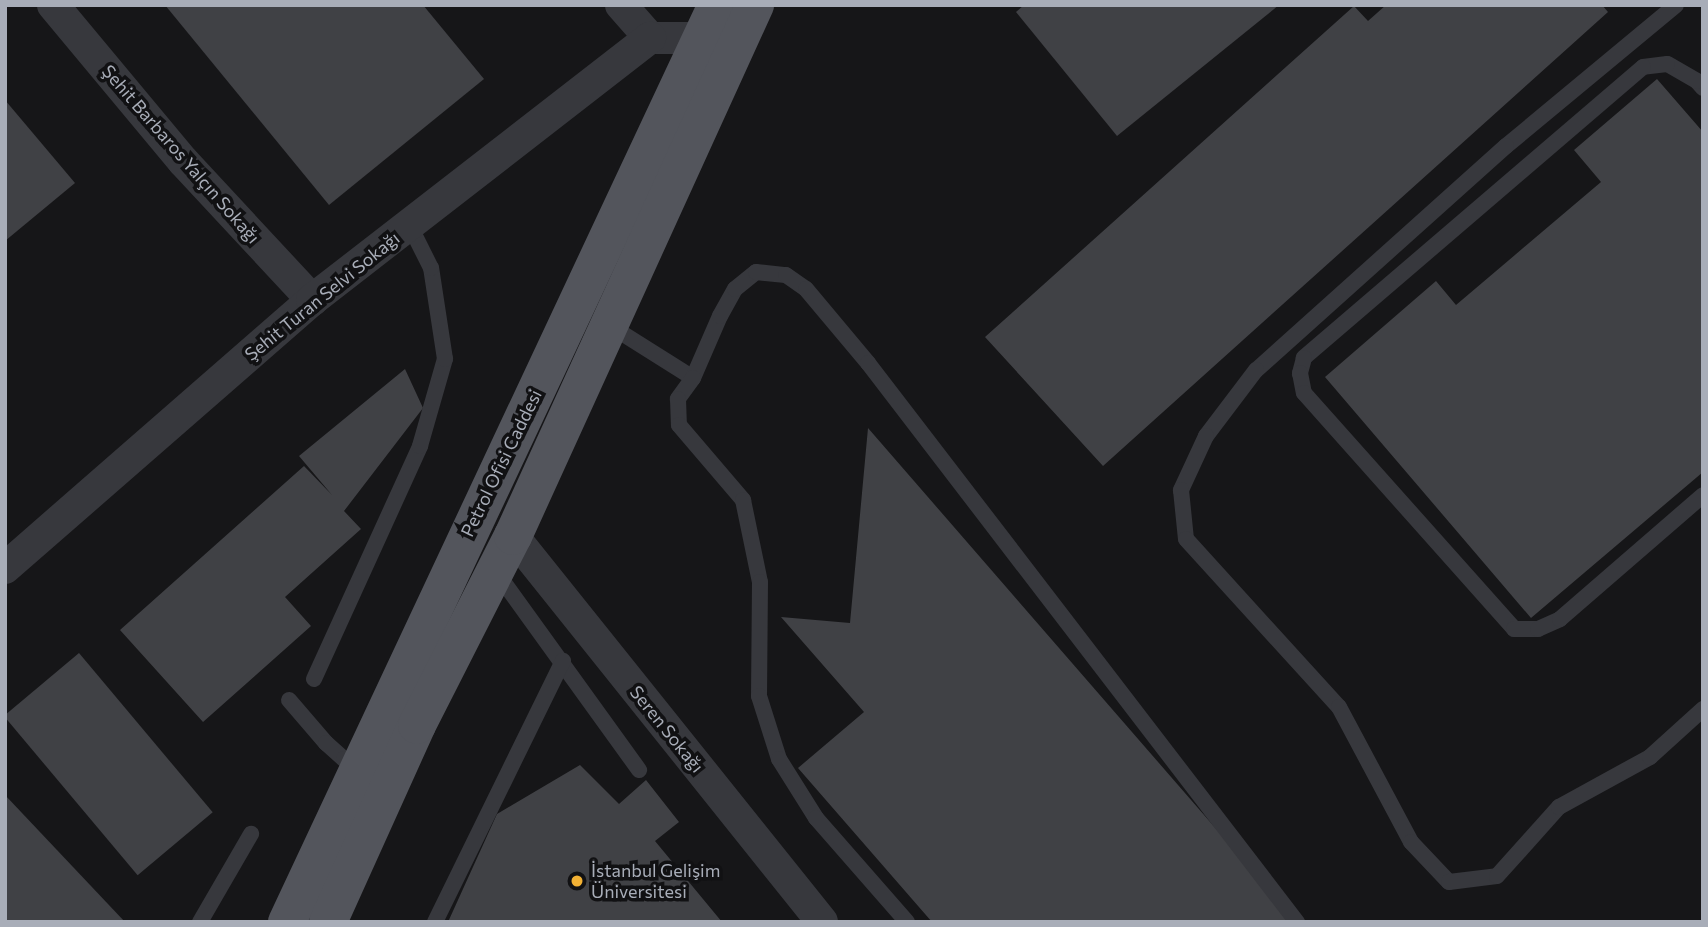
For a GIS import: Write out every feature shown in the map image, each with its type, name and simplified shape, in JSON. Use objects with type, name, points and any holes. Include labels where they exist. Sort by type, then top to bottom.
[{"type":"main road","points":[[328,922],[417,725],[513,536],[753,16]]},
{"type":"main road","name":"Petrol Ofisi Caddesi","points":[[287,922],[710,21]]},
{"type":"street","name":"Şehit Barbaros Yalçın Sokağı","points":[[53,5],[183,161],[312,300]]},
{"type":"street","points":[[621,5],[650,38],[710,21]]},
{"type":"street","name":"Şehit Turan Selvi Sokağı","points":[[5,568],[312,300],[650,38]]},
{"type":"street","name":"Seren Sokağı","points":[[513,536],[822,922]]},
{"type":"lane","points":[[1676,5],[1506,146],[1256,370],[1206,436],[1181,490],[1186,539],[1339,708],[1411,842],[1450,882],[1497,876],[1559,807],[1650,757],[1703,709]]},
{"type":"lane","points":[[1703,88],[1697,81],[1667,64],[1643,67],[1304,358],[1300,373],[1304,393],[1514,629],[1538,629],[1560,619],[1703,495]]},
{"type":"lane","points":[[314,679],[420,446],[445,359],[431,268],[409,224]]},
{"type":"lane","points":[[907,922],[817,818],[779,760],[759,696],[760,582],[743,500],[679,425],[678,399],[693,378],[735,289],[756,272],[786,275],[806,289],[868,363],[1297,922]]},
{"type":"lane","points":[[609,325],[693,378]]},
{"type":"lane","points":[[495,571],[563,661],[639,770]]},
{"type":"lane","points":[[435,922],[563,661]]},
{"type":"lane","points":[[289,701],[344,760],[359,767]]},
{"type":"lane","points":[[200,922],[251,834]]},
{"type":"building","points":[[165,5],[423,5],[484,79],[329,205]]},
{"type":"building","points":[[1024,5],[1279,5],[1117,136],[1016,12]]},
{"type":"building","points":[[1386,5],[1602,5],[1608,12],[1103,466],[985,337],[1354,6],[1368,21]]},
{"type":"building","points":[[1657,79],[1703,132],[1703,472],[1531,618],[1325,377],[1436,281],[1456,305],[1601,182],[1574,150]]},
{"type":"building","points":[[5,100],[75,183],[5,241]]},
{"type":"building","points":[[405,369],[423,408],[344,511],[361,529],[285,597],[311,626],[203,722],[120,630],[304,466],[332,495],[299,456]]},
{"type":"building","points":[[868,428],[1297,922],[932,922],[798,768],[864,712],[781,617],[850,623]]},
{"type":"building","points":[[79,653],[213,812],[138,875],[5,717]]},
{"type":"building","name":"İstanbul Gelişim Üniversitesi","points":[[580,765],[619,804],[646,780],[679,822],[655,841],[722,922],[448,922],[497,814]]},
{"type":"building","points":[[5,795],[125,922],[5,922]]},
{"type":"place","name":"İstanbul Gelişim Üniversitesi","points":[[577,881]]}]
